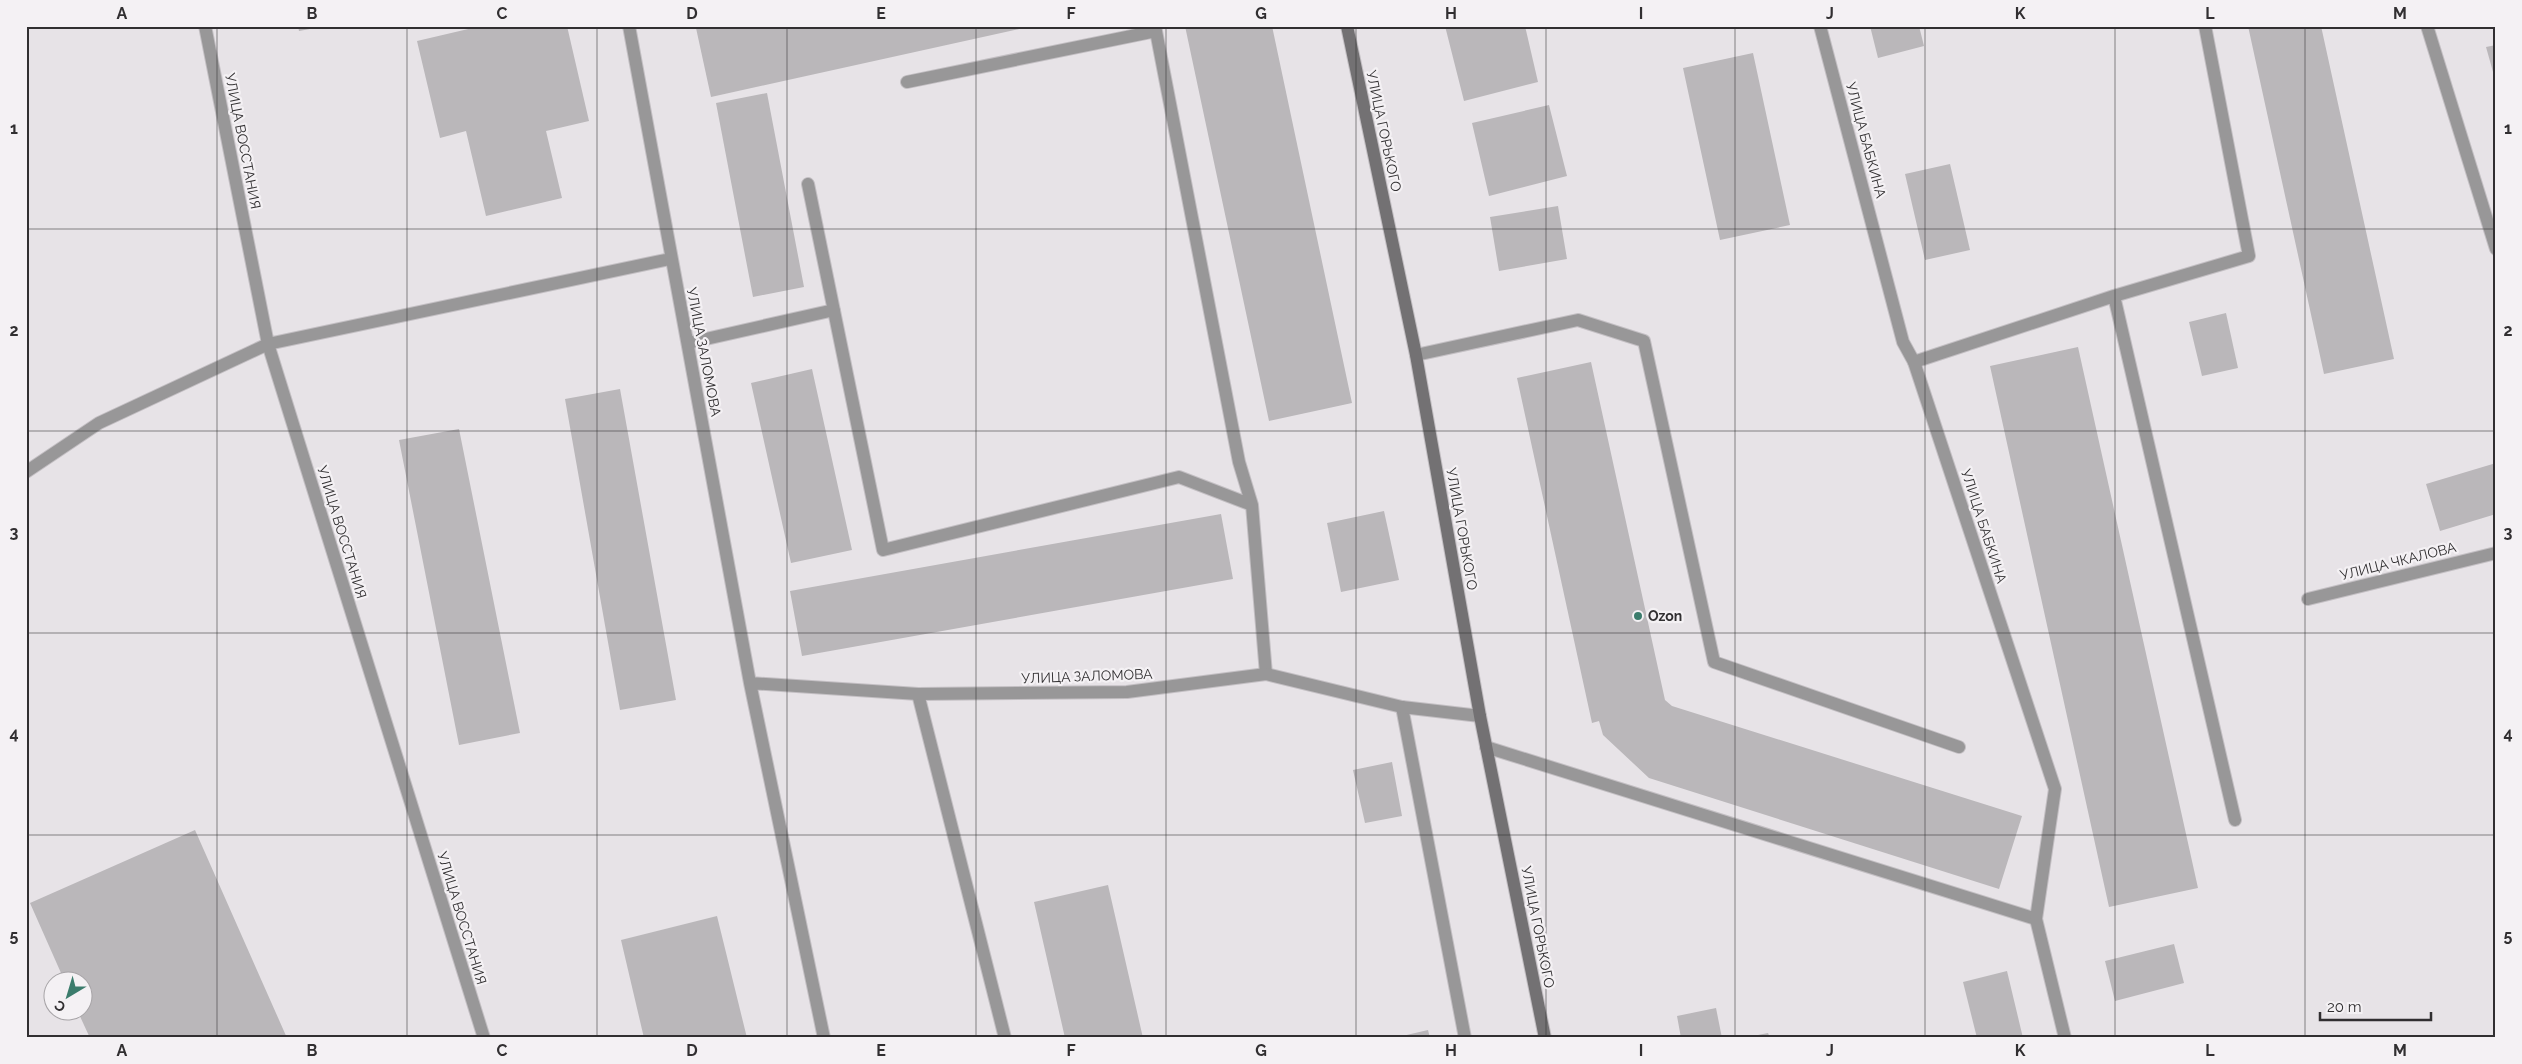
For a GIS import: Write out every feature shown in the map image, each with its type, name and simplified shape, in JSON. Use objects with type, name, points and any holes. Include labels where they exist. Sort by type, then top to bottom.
[{"type":"street","name":"УЛИЦА ВОССТАНИЯ","points":[[205,26],[268,344],[484,1038]]},
{"type":"street","name":"УЛИЦА ЗАЛОМОВА","points":[[629,26],[670,259],[688,343],[750,683],[824,1038]]},
{"type":"street","name":"УЛИЦА ГОРЬКОГО","points":[[1347,26],[1416,355],[1480,716],[1545,1038]]},
{"type":"street","name":"УЛИЦА БАБКИНА","points":[[1820,26],[1903,342],[1914,362],[2055,789],[2036,919],[2065,1038]]},
{"type":"street","points":[[1914,362],[2114,296],[2248,256],[2205,26]]},
{"type":"street","points":[[2427,26],[2496,249]]},
{"type":"street","points":[[907,82],[1156,29],[1239,462],[1252,505],[1266,674]]},
{"type":"street","points":[[808,184],[883,550],[1179,477],[1252,505]]},
{"type":"street","points":[[26,472],[99,423],[268,344],[670,259]]},
{"type":"street","points":[[2114,296],[2235,820]]},
{"type":"street","points":[[688,343],[834,310]]},
{"type":"street","points":[[1416,355],[1578,320],[1644,341],[1714,662],[1959,747]]},
{"type":"street","name":"УЛИЦА ЧКАЛОВА","points":[[2308,599],[2496,553]]},
{"type":"street","name":"УЛИЦА ЗАЛОМОВА","points":[[750,683],[918,694],[1127,692],[1266,674],[1402,707],[1480,716]]},
{"type":"street","points":[[918,694],[1005,1038]]},
{"type":"street","points":[[1402,707],[1466,1038]]},
{"type":"street","points":[[1486,747],[2036,919]]},
{"type":"building","points":[[298,26],[321,26],[321,27],[299,31]]},
{"type":"building","points":[[481,26],[567,26],[589,121],[546,131],[562,198],[486,216],[466,131],[440,138],[417,41]]},
{"type":"building","points":[[706,26],[1028,27],[711,97],[696,28]]},
{"type":"building","points":[[1185,26],[1272,26],[1352,403],[1269,421]]},
{"type":"building","points":[[1445,26],[1525,26],[1538,82],[1464,101]]},
{"type":"building","points":[[1870,26],[1919,26],[1924,46],[1878,58]]},
{"type":"building","points":[[2248,26],[2321,26],[2394,359],[2324,374]]},
{"type":"building","points":[[2496,45],[2496,79],[2495,79],[2486,47]]},
{"type":"building","points":[[1753,53],[1790,225],[1720,240],[1683,68]]},
{"type":"building","points":[[767,93],[804,287],[753,297],[716,103]]},
{"type":"building","points":[[1549,105],[1567,176],[1489,196],[1472,123]]},
{"type":"building","points":[[1950,164],[1970,250],[1925,260],[1905,174]]},
{"type":"building","points":[[1558,206],[1567,259],[1499,271],[1490,217]]},
{"type":"building","points":[[2226,313],[2238,368],[2202,376],[2189,322]]},
{"type":"building","points":[[2078,347],[2198,888],[2109,907],[1990,366]]},
{"type":"building","points":[[1591,362],[1665,700],[1672,706],[2022,816],[1999,889],[1649,778],[1603,735],[1599,721],[1592,723],[1517,378]]},
{"type":"building","points":[[812,369],[852,550],[791,563],[751,383]]},
{"type":"building","points":[[620,389],[676,700],[620,710],[565,399]]},
{"type":"building","points":[[459,429],[520,733],[459,745],[399,440]]},
{"type":"building","points":[[2496,463],[2496,514],[2440,531],[2426,484]]},
{"type":"building","points":[[1384,511],[1399,580],[1341,592],[1327,523]]},
{"type":"building","points":[[1221,514],[1233,579],[802,656],[790,591]]},
{"type":"building","points":[[1392,762],[1402,816],[1365,823],[1353,770]]},
{"type":"building","points":[[195,830],[287,1038],[90,1038],[83,1022],[92,1022],[92,972],[61,972],[30,903]]},
{"type":"building","points":[[1108,885],[1143,1038],[1065,1038],[1034,902]]},
{"type":"building","points":[[717,916],[747,1038],[644,1038],[621,940]]},
{"type":"building","points":[[2174,944],[2184,983],[2115,1001],[2105,961]]},
{"type":"building","points":[[2007,971],[2023,1038],[1977,1038],[1963,982]]},
{"type":"building","points":[[1716,1008],[1722,1038],[1681,1038],[1677,1016]]},
{"type":"building","points":[[1428,1030],[1430,1038],[1398,1038],[1398,1037]]},
{"type":"building","points":[[1768,1033],[1770,1038],[1748,1037]]},
{"type":"place","name":"Ozon","points":[[1638,616]]}]
